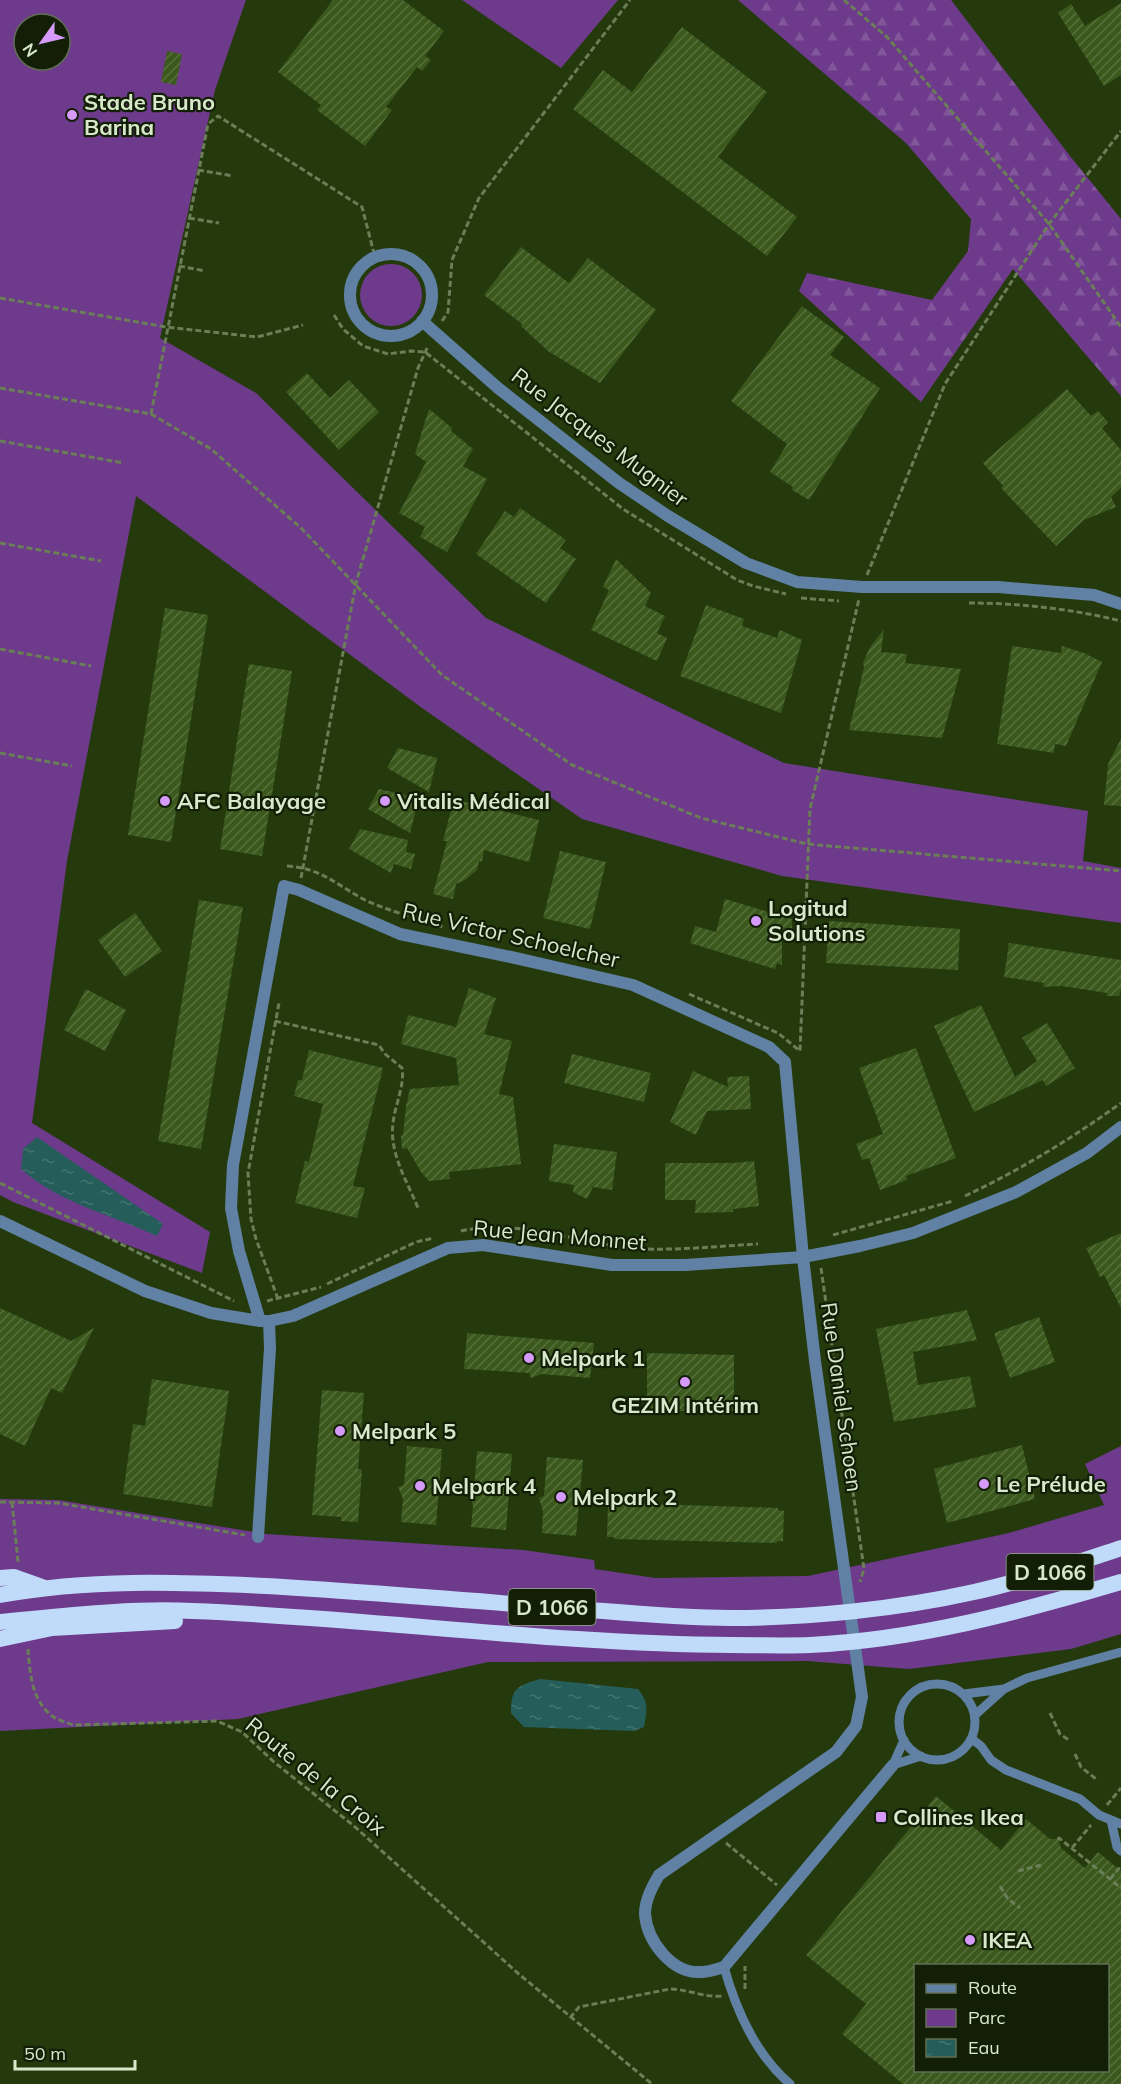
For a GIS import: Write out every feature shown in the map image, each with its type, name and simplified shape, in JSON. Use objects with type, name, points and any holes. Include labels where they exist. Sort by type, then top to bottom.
[{"type":"highway","name":"D 1066","points":[[0,1595],[43,1587],[171,1581],[664,1615],[731,1618],[806,1616],[895,1605],[978,1591],[1051,1572],[1121,1548]]},
{"type":"highway","points":[[0,1578],[14,1577],[43,1587]]},
{"type":"highway","name":"D 1066","points":[[0,1622],[85,1613],[189,1611],[302,1617],[516,1635],[666,1644],[811,1645],[895,1636],[978,1621],[1121,1582]]},
{"type":"highway","points":[[0,1639],[52,1628],[173,1622],[189,1611]]},
{"type":"street","points":[[398,254],[418,265],[426,274],[431,286],[432,298],[429,310],[412,330],[398,335],[384,335],[371,330],[360,321],[352,309],[351,284],[360,268],[375,257],[398,254]]},
{"type":"street","name":"Rue Jacques Mugnier","points":[[422,321],[498,388],[619,483],[668,516],[746,563],[797,582],[862,587],[998,587],[1094,595],[1121,604]]},
{"type":"street","points":[[258,1537],[270,1348],[265,1321],[256,1303],[239,1251],[231,1208],[233,1165],[284,886],[299,890]]},
{"type":"street","name":"Rue Victor Schoelcher","points":[[299,890],[400,934],[633,985],[769,1047],[785,1062],[803,1257]]},
{"type":"street","name":"Rue Jean Monnet","points":[[0,1221],[145,1291],[211,1313],[265,1321],[292,1316],[448,1248],[483,1245],[612,1265],[685,1265],[819,1255],[913,1233],[1016,1192],[1087,1153],[1121,1127]]},
{"type":"street","name":"Rue Daniel Schoen","points":[[718,1834],[836,1752],[856,1726],[862,1697],[803,1257]]},
{"type":"street","points":[[718,1834],[659,1875],[649,1893],[645,1912],[648,1932],[662,1955],[677,1966],[700,1973],[724,1967],[893,1765]]},
{"type":"lane","points":[[975,1715],[1004,1689],[1027,1678],[1121,1652]]},
{"type":"lane","points":[[931,1684],[943,1684],[964,1694],[975,1715],[972,1739],[956,1756],[944,1760],[932,1760],[911,1749],[900,1729],[899,1717],[903,1705],[919,1688],[931,1684]]},
{"type":"lane","points":[[964,1694],[1004,1689]]},
{"type":"lane","points":[[972,1739],[981,1746],[991,1760],[1006,1770],[1080,1799],[1099,1815],[1121,1824]]},
{"type":"lane","points":[[893,1765],[904,1740]]},
{"type":"lane","points":[[893,1765],[921,1756]]},
{"type":"lane","points":[[1111,1821],[1117,1847],[1121,1851]]},
{"type":"lane","points":[[724,1967],[742,2022],[762,2051],[790,2084]]},
{"type":"path","points":[[299,890],[356,584],[418,368],[435,331],[448,312],[452,261],[479,198],[630,0]]},
{"type":"path","points":[[844,0],[887,36],[1050,224],[1121,327]]},
{"type":"path","points":[[151,414],[166,327],[208,124],[218,117],[362,207],[375,257]]},
{"type":"path","points":[[866,576],[945,384],[1050,224],[1121,131]]},
{"type":"path","points":[[198,170],[233,176]]},
{"type":"path","points":[[189,218],[219,223]]},
{"type":"path","points":[[179,266],[205,271]]},
{"type":"path","points":[[0,298],[166,327],[257,337],[303,325]]},
{"type":"path","points":[[334,315],[343,329],[363,346],[388,354],[425,352],[624,509],[737,580],[787,594]]},
{"type":"path","points":[[0,388],[151,414],[211,449],[301,528],[442,675],[572,765],[701,818],[807,844],[1121,872]]},
{"type":"path","points":[[0,441],[124,463]]},
{"type":"path","points":[[0,543],[101,561]]},
{"type":"path","points":[[683,992],[778,1033],[800,1051],[810,809],[860,594]]},
{"type":"path","points":[[799,597],[810,600],[858,602]]},
{"type":"path","points":[[962,603],[996,603],[1099,615],[1121,621]]},
{"type":"path","points":[[0,649],[91,666]]},
{"type":"path","points":[[0,753],[72,766]]},
{"type":"path","points":[[287,867],[303,867],[328,876],[364,899],[448,929]]},
{"type":"path","points":[[457,930],[477,934]]},
{"type":"path","points":[[278,1299],[251,1219],[248,1173],[280,997]]},
{"type":"path","points":[[275,1021],[379,1045],[384,1053],[402,1068],[404,1076],[393,1126],[393,1147],[418,1208]]},
{"type":"path","points":[[831,1236],[958,1199],[1011,1174],[1078,1134],[1121,1103]]},
{"type":"path","points":[[0,1183],[238,1303],[256,1303]]},
{"type":"path","points":[[819,1255],[864,1569],[862,1580],[847,1592]]},
{"type":"path","points":[[0,1502],[58,1503],[258,1537]]},
{"type":"path","points":[[12,1502],[15,1534]]},
{"type":"path","name":"Route de la Croix","points":[[31,1681],[39,1701],[52,1716],[73,1725],[217,1721],[242,1732],[274,1762],[354,1826],[520,1975],[652,2084]]},
{"type":"path","points":[[1050,1713],[1060,1734],[1070,1742]]},
{"type":"path","points":[[1075,1754],[1081,1767],[1096,1779]]},
{"type":"path","points":[[1107,1805],[1121,1788]]},
{"type":"path","points":[[1072,1848],[1090,1825]]},
{"type":"path","points":[[718,1834],[787,1893]]},
{"type":"path","points":[[1058,1840],[1059,1838],[1121,1888]]},
{"type":"path","points":[[1018,1871],[1041,1865]]},
{"type":"path","points":[[1110,1879],[1121,1866]]},
{"type":"path","points":[[1000,1886],[1008,1899],[1020,1908]]},
{"type":"green space","points":[[0,0],[246,0],[215,90],[160,338],[256,393],[486,618],[784,763],[1088,811],[1083,861],[1121,868],[1121,923],[782,876],[582,819],[422,708],[136,496],[67,861],[32,1123],[210,1232],[202,1273],[13,1202],[0,1195]]},
{"type":"green space","points":[[462,0],[618,0],[561,68]]},
{"type":"green space","points":[[738,0],[951,0],[1121,219],[1121,396],[1013,269],[921,402],[799,291],[807,273],[932,300],[968,251],[971,219],[906,143]]},
{"type":"green space","points":[[391,264],[403,266],[413,273],[420,283],[422,295],[420,307],[413,317],[403,324],[391,326],[379,324],[369,317],[362,307],[360,295],[362,283],[369,273],[379,266]]},
{"type":"green space","points":[[1121,1446],[1121,1634],[1071,1649],[909,1669],[807,1661],[488,1662],[238,1719],[0,1731],[0,1499],[58,1500],[266,1534],[523,1550],[594,1560],[595,1569],[655,1578],[808,1576],[1009,1533],[1104,1505],[1085,1464]]},
{"type":"water","points":[[37,1137],[163,1224],[157,1236],[69,1200],[36,1181],[21,1169],[23,1149]]},
{"type":"water","points":[[540,1679],[638,1689],[646,1706],[644,1727],[634,1731],[524,1727],[511,1713],[512,1698],[521,1686]]},
{"type":"building","points":[[333,0],[403,0],[444,31],[425,56],[431,60],[422,71],[417,67],[386,107],[392,110],[365,146],[317,110],[321,105],[278,72]]},
{"type":"building","points":[[1121,3],[1121,75],[1104,86],[1058,13],[1071,4],[1085,26]]},
{"type":"building","points":[[682,27],[767,92],[718,157],[797,217],[767,256],[573,109],[603,70],[632,92]]},
{"type":"building","points":[[167,51],[182,54],[176,85],[161,82]]},
{"type":"building","points":[[521,247],[569,283],[588,258],[656,310],[600,383],[548,351],[521,326],[522,324],[484,295]]},
{"type":"building","points":[[802,306],[844,337],[830,355],[880,388],[809,500],[770,472],[787,444],[731,401]]},
{"type":"building","points":[[307,373],[330,398],[349,380],[379,412],[339,450],[286,392]]},
{"type":"building","points":[[1067,389],[1091,416],[1098,411],[1108,422],[1102,428],[1121,450],[1121,488],[1111,497],[1116,507],[1084,520],[1056,546],[1001,488],[1003,486],[983,463]]},
{"type":"building","points":[[429,409],[473,449],[463,466],[487,479],[447,552],[420,537],[425,527],[399,513],[426,462],[415,454]]},
{"type":"building","points":[[520,508],[566,540],[560,548],[576,559],[546,603],[476,554],[505,511],[514,517]]},
{"type":"building","points":[[616,559],[651,593],[645,606],[665,616],[657,633],[667,638],[657,661],[591,630],[609,590],[603,587]]},
{"type":"building","points":[[706,605],[744,619],[742,626],[777,638],[780,630],[802,640],[781,713],[680,676]]},
{"type":"building","points":[[165,608],[208,615],[171,842],[128,835]]},
{"type":"building","points":[[884,629],[881,652],[907,654],[905,663],[961,669],[942,738],[849,730],[863,663],[869,649]]},
{"type":"building","points":[[1012,646],[1061,653],[1062,646],[1102,662],[1066,746],[1055,744],[1054,753],[997,744]]},
{"type":"building","points":[[249,664],[292,671],[262,856],[220,849]]},
{"type":"building","points":[[1121,739],[1121,806],[1104,805],[1108,764]]},
{"type":"building","points":[[398,748],[437,758],[429,792],[387,768]]},
{"type":"building","points":[[379,789],[419,798],[410,833],[368,809]]},
{"type":"building","points":[[457,800],[539,820],[529,862],[484,850],[482,862],[479,861],[477,870],[456,884],[453,899],[433,894],[447,841],[443,841],[452,806]]},
{"type":"building","points":[[360,829],[408,840],[406,852],[415,854],[411,869],[394,864],[391,873],[349,849]]},
{"type":"building","points":[[560,851],[606,862],[590,929],[543,918]]},
{"type":"building","points":[[725,899],[792,919],[792,940],[782,937],[782,965],[777,963],[775,969],[690,943],[695,926],[716,932]]},
{"type":"building","points":[[199,900],[243,907],[201,1149],[158,1141]]},
{"type":"building","points":[[135,913],[162,951],[125,977],[98,940]]},
{"type":"building","points":[[829,921],[960,929],[958,970],[826,963]]},
{"type":"building","points":[[1009,943],[1121,960],[1119,996],[1106,996],[1107,993],[1062,986],[1043,987],[1044,983],[1004,977]]},
{"type":"building","points":[[469,988],[496,998],[484,1034],[512,1041],[499,1094],[513,1097],[521,1164],[449,1172],[450,1179],[429,1181],[407,1148],[402,1149],[401,1136],[403,1135],[406,1106],[410,1089],[459,1085],[456,1058],[401,1044],[408,1015],[456,1027]]},
{"type":"building","points":[[86,989],[126,1010],[105,1051],[64,1030]]},
{"type":"building","points":[[981,1005],[1015,1077],[1037,1061],[1022,1038],[1047,1023],[1075,1068],[1046,1086],[1043,1080],[974,1112],[934,1026]]},
{"type":"building","points":[[916,1048],[956,1158],[906,1176],[907,1180],[880,1190],[869,1158],[862,1160],[856,1144],[883,1134],[859,1068]]},
{"type":"building","points":[[309,1050],[383,1068],[353,1186],[365,1188],[357,1218],[295,1203],[305,1161],[309,1162],[323,1104],[294,1096],[298,1080],[302,1080]]},
{"type":"building","points":[[572,1054],[651,1073],[644,1102],[564,1083]]},
{"type":"building","points":[[693,1071],[728,1087],[727,1077],[749,1076],[751,1109],[707,1111],[696,1135],[670,1122]]},
{"type":"building","points":[[554,1144],[617,1152],[612,1190],[593,1187],[587,1199],[573,1192],[574,1185],[549,1181]]},
{"type":"building","points":[[754,1161],[759,1206],[733,1209],[733,1212],[695,1213],[696,1200],[665,1200],[665,1163]]},
{"type":"building","points":[[1121,1233],[1121,1308],[1104,1275],[1100,1277],[1086,1248]]},
{"type":"building","points":[[0,1308],[71,1341],[94,1328],[62,1393],[51,1388],[25,1446],[0,1434]]},
{"type":"building","points":[[967,1310],[977,1340],[913,1352],[918,1385],[970,1376],[976,1407],[894,1422],[876,1329]]},
{"type":"building","points":[[1039,1317],[1055,1362],[1010,1378],[994,1333]]},
{"type":"building","name":"Melpark 1","points":[[467,1333],[594,1343],[590,1378],[542,1374],[531,1378],[529,1373],[464,1369]]},
{"type":"building","points":[[647,1353],[734,1355],[734,1411],[647,1411]]},
{"type":"building","points":[[152,1379],[229,1391],[212,1507],[123,1494],[133,1424],[145,1426]]},
{"type":"building","name":"Melpark 5","points":[[322,1390],[364,1393],[358,1469],[362,1470],[358,1522],[341,1521],[341,1517],[312,1515]]},
{"type":"building","name":"Le Prélude","points":[[1022,1445],[1035,1499],[947,1523],[934,1469]]},
{"type":"building","name":"Melpark 4","points":[[407,1446],[442,1449],[436,1525],[401,1522],[403,1499],[398,1487],[404,1485]]},
{"type":"building","points":[[477,1451],[512,1454],[506,1530],[471,1527],[473,1506],[469,1493],[474,1490]]},
{"type":"building","name":"Melpark 2","points":[[547,1457],[583,1460],[576,1536],[542,1533],[543,1511],[539,1498],[544,1496]]},
{"type":"building","points":[[615,1503],[778,1508],[784,1511],[783,1541],[777,1541],[777,1543],[614,1539],[614,1537],[607,1537],[608,1505],[615,1506]]},
{"type":"building","name":"IKEA","points":[[936,1796],[1001,1850],[1026,1819],[1050,1839],[1058,1839],[1061,1848],[1085,1868],[1098,1852],[1121,1871],[1121,2084],[903,2084],[842,2034],[866,2004],[806,1955]]},
{"type":"place","name":"Stade Bruno Barina","points":[[72,115]]},
{"type":"place","name":"AFC Balayage","points":[[165,801]]},
{"type":"place","name":"Vitalis Médical","points":[[385,801]]},
{"type":"place","name":"Logitud Solutions","points":[[756,921]]},
{"type":"place","name":"Melpark 1","points":[[529,1358]]},
{"type":"place","name":"GEZIM Intérim","points":[[685,1382]]},
{"type":"place","name":"Melpark 5","points":[[340,1431]]},
{"type":"place","name":"Le Prélude","points":[[984,1484]]},
{"type":"place","name":"Melpark 4","points":[[420,1486]]},
{"type":"place","name":"Melpark 2","points":[[561,1497]]},
{"type":"place","name":"Collines Ikea","points":[[881,1817]]},
{"type":"place","name":"IKEA","points":[[970,1940]]}]
